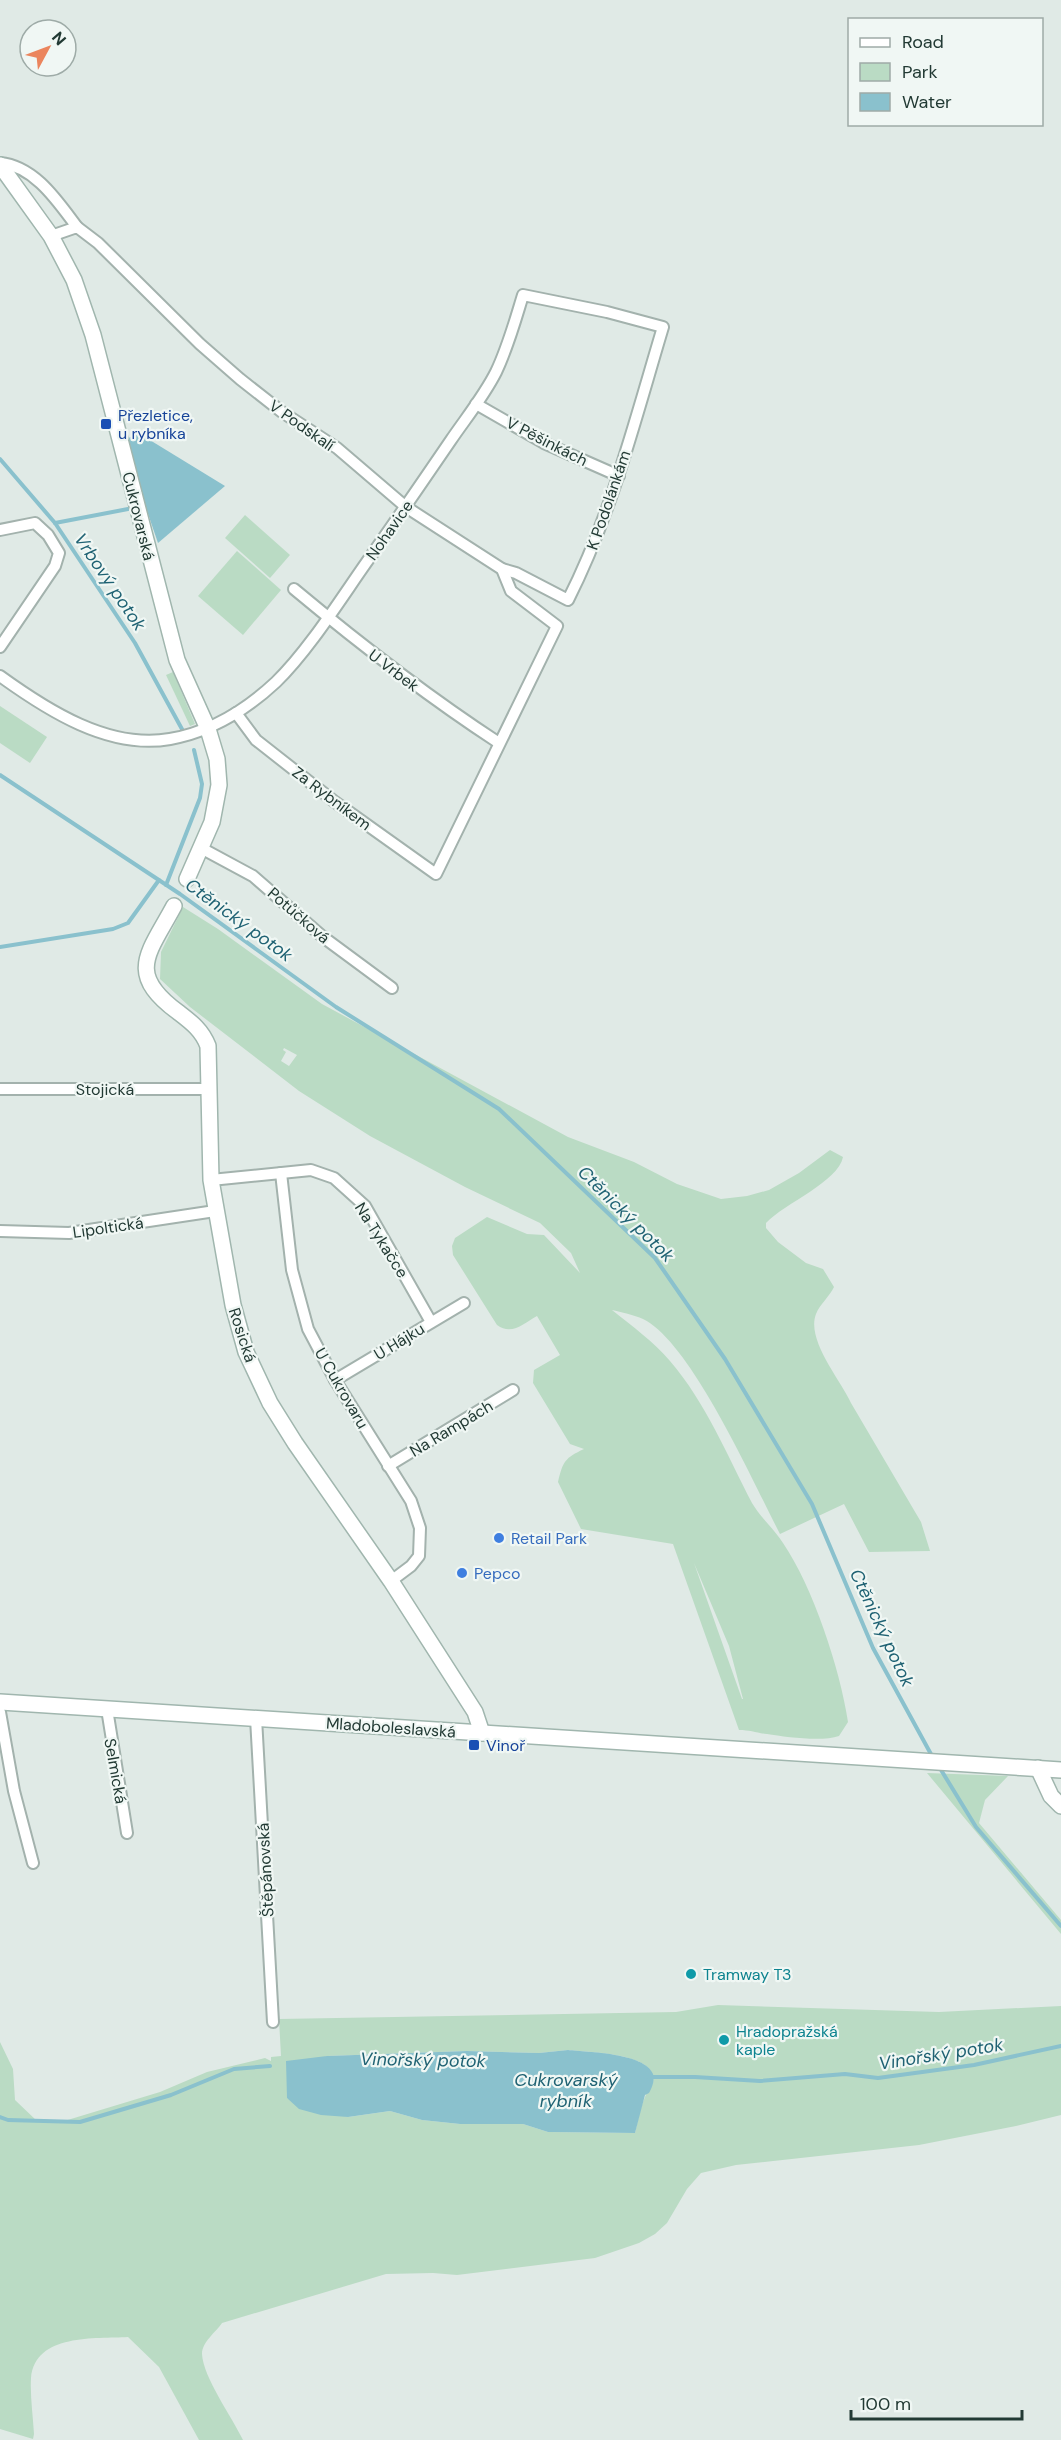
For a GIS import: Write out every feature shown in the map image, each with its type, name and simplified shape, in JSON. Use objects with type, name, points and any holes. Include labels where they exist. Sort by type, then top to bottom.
[{"type":"street","name":"V Podskalí","points":[[0,164],[11,164],[43,184],[77,227],[98,243],[200,344],[240,380],[282,412],[337,448],[405,507],[502,569],[511,591],[557,626],[499,743]]},
{"type":"street","name":"Cukrovarská","points":[[0,164],[51,236],[74,280],[93,335],[177,660],[208,729],[217,759],[219,785],[212,822],[188,879]]},
{"type":"street","points":[[51,236],[77,227]]},
{"type":"street","name":"Nohavice","points":[[0,676],[58,713],[86,726],[117,736],[158,741],[208,729],[236,713],[276,682],[327,617],[495,374],[510,339],[523,295],[606,312],[663,327]]},
{"type":"street","name":"K Podolánkám","points":[[502,569],[516,573],[568,600],[593,546],[619,476],[663,327]]},
{"type":"street","name":"V Pěšinkách","points":[[476,404],[544,443],[619,476]]},
{"type":"street","points":[[0,530],[39,524],[56,546],[58,558],[0,647]]},
{"type":"street","name":"U Vrbek","points":[[294,589],[373,655],[437,703],[499,743]]},
{"type":"street","name":"Za Rybníkem","points":[[236,713],[256,740],[335,802],[436,874],[499,743]]},
{"type":"street","name":"Potůčková","points":[[201,848],[253,876],[323,936],[392,988]]},
{"type":"street","name":"Rosická","points":[[174,906],[147,958],[146,977],[164,1002],[200,1029],[208,1046],[211,1180],[233,1305],[246,1352],[270,1402],[295,1443],[391,1581],[475,1712],[482,1733]]},
{"type":"street","name":"Stojická","points":[[0,1089],[210,1089]]},
{"type":"street","name":"Na Tykačce","points":[[211,1180],[311,1170],[325,1174],[348,1189],[365,1206],[431,1322]]},
{"type":"street","name":"U Cukrovaru","points":[[281,1173],[292,1270],[308,1329],[335,1380],[411,1501],[420,1528],[419,1556],[411,1566],[391,1581]]},
{"type":"street","name":"Lipoltická","points":[[0,1231],[69,1233],[215,1211]]},
{"type":"street","name":"U Hájku","points":[[335,1380],[464,1303]]},
{"type":"street","name":"Na Rampách","points":[[388,1466],[513,1390]]},
{"type":"street","name":"Mladoboleslavská","points":[[0,1702],[1061,1770]]},
{"type":"street","name":"Selmická","points":[[107,1709],[127,1833]]},
{"type":"street","points":[[0,1712],[14,1791],[33,1863]]},
{"type":"street","name":"Štěpánovská","points":[[256,1718],[273,2022]]},
{"type":"street","points":[[1038,1768],[1051,1796],[1061,1806]]},
{"type":"green space","points":[[245,515],[290,555],[270,578],[225,538]]},
{"type":"green space","points":[[237,551],[281,590],[243,635],[198,596]]},
{"type":"green space","points":[[173,672],[195,724],[190,726],[166,675]]},
{"type":"green space","points":[[0,706],[47,737],[30,763],[0,743]]},
{"type":"green space","points":[[183,907],[218,929],[322,1004],[568,1137],[634,1162],[677,1184],[721,1199],[747,1196],[769,1190],[799,1173],[830,1150],[843,1157],[832,1175],[775,1215],[766,1223],[766,1228],[778,1242],[806,1263],[823,1269],[834,1287],[816,1314],[814,1324],[820,1347],[921,1522],[930,1551],[869,1552],[844,1504],[780,1534],[720,1416],[681,1355],[662,1333],[643,1319],[612,1310],[657,1347],[683,1377],[715,1430],[752,1503],[794,1561],[815,1605],[839,1678],[848,1722],[839,1736],[823,1739],[804,1738],[739,1730],[673,1544],[581,1529],[558,1482],[566,1461],[584,1449],[570,1444],[533,1383],[534,1370],[560,1355],[537,1316],[513,1329],[497,1325],[453,1255],[452,1246],[455,1238],[487,1217],[527,1234],[544,1235],[580,1273],[571,1253],[540,1223],[465,1187],[370,1136],[299,1091],[190,1007],[160,979],[161,952]],"holes":[[[284,1048],[297,1055],[289,1066],[281,1061],[286,1052]],[[694,1563],[729,1646],[743,1699],[742,1699]]]},
{"type":"green space","points":[[927,1773],[1008,1776],[985,1800],[979,1823],[1061,1920],[1061,1934]]},
{"type":"green space","points":[[718,2005],[939,2012],[1061,2006],[1061,2115],[919,2145],[736,2165],[701,2173],[687,2189],[667,2223],[655,2234],[639,2243],[595,2258],[457,2275],[386,2274],[222,2323],[204,2345],[202,2354],[207,2374],[243,2440],[199,2440],[159,2367],[128,2337],[69,2341],[43,2353],[35,2363],[31,2378],[33,2439],[0,2429],[0,2042],[13,2069],[15,2100],[37,2121],[61,2122],[160,2092],[207,2072],[265,2058],[271,2061],[271,2057],[281,2056],[279,2019],[676,2012]],"holes":[[[568,2050],[616,2055],[629,2058],[649,2068],[653,2082],[643,2101],[635,2133],[548,2132],[523,2124],[460,2124],[422,2120],[390,2111],[348,2117],[287,2098],[287,2074],[327,2056],[467,2051],[539,2053]]]},
{"type":"water","points":[[140,434],[225,486],[158,543],[145,505],[128,438]]},
{"type":"water","name":"Cukrovarský rybník","points":[[568,2050],[615,2055],[648,2067],[653,2074],[653,2081],[649,2093],[645,2095],[635,2133],[548,2132],[523,2124],[460,2124],[422,2120],[390,2111],[348,2117],[321,2115],[299,2109],[287,2098],[286,2061],[327,2056],[467,2051],[539,2053]]},
{"type":"waterway","name":"Vrbový potok","points":[[0,459],[55,523],[135,643],[183,731]]},
{"type":"waterway","points":[[55,523],[128,509]]},
{"type":"waterway","name":"Vrbový potok","points":[[166,885],[200,798],[202,784],[194,750]]},
{"type":"waterway","name":"Ctěnický potok","points":[[0,775],[180,894],[336,1007],[499,1109],[655,1258],[725,1359],[812,1504],[873,1648],[932,1756]]},
{"type":"waterway","points":[[0,947],[113,929],[128,923],[159,880]]},
{"type":"waterway","name":"Ctěnický potok","points":[[938,1765],[976,1827],[1061,1926]]},
{"type":"waterway","name":"Vinořský potok","points":[[648,2077],[760,2081],[845,2074],[878,2078],[974,2065],[1061,2046]]},
{"type":"waterway","name":"Vinořský potok","points":[[0,2117],[8,2120],[80,2122],[171,2095],[234,2069],[270,2066]]},
{"type":"place","name":"Přezletice, u rybníka","points":[[106,424]]},
{"type":"place","name":"Retail Park","points":[[499,1538]]},
{"type":"place","name":"Pepco","points":[[462,1573]]},
{"type":"place","name":"Vinoř","points":[[474,1745]]},
{"type":"place","name":"Tramway T3","points":[[691,1974]]},
{"type":"place","name":"Hradopražská kaple","points":[[724,2040]]}]
